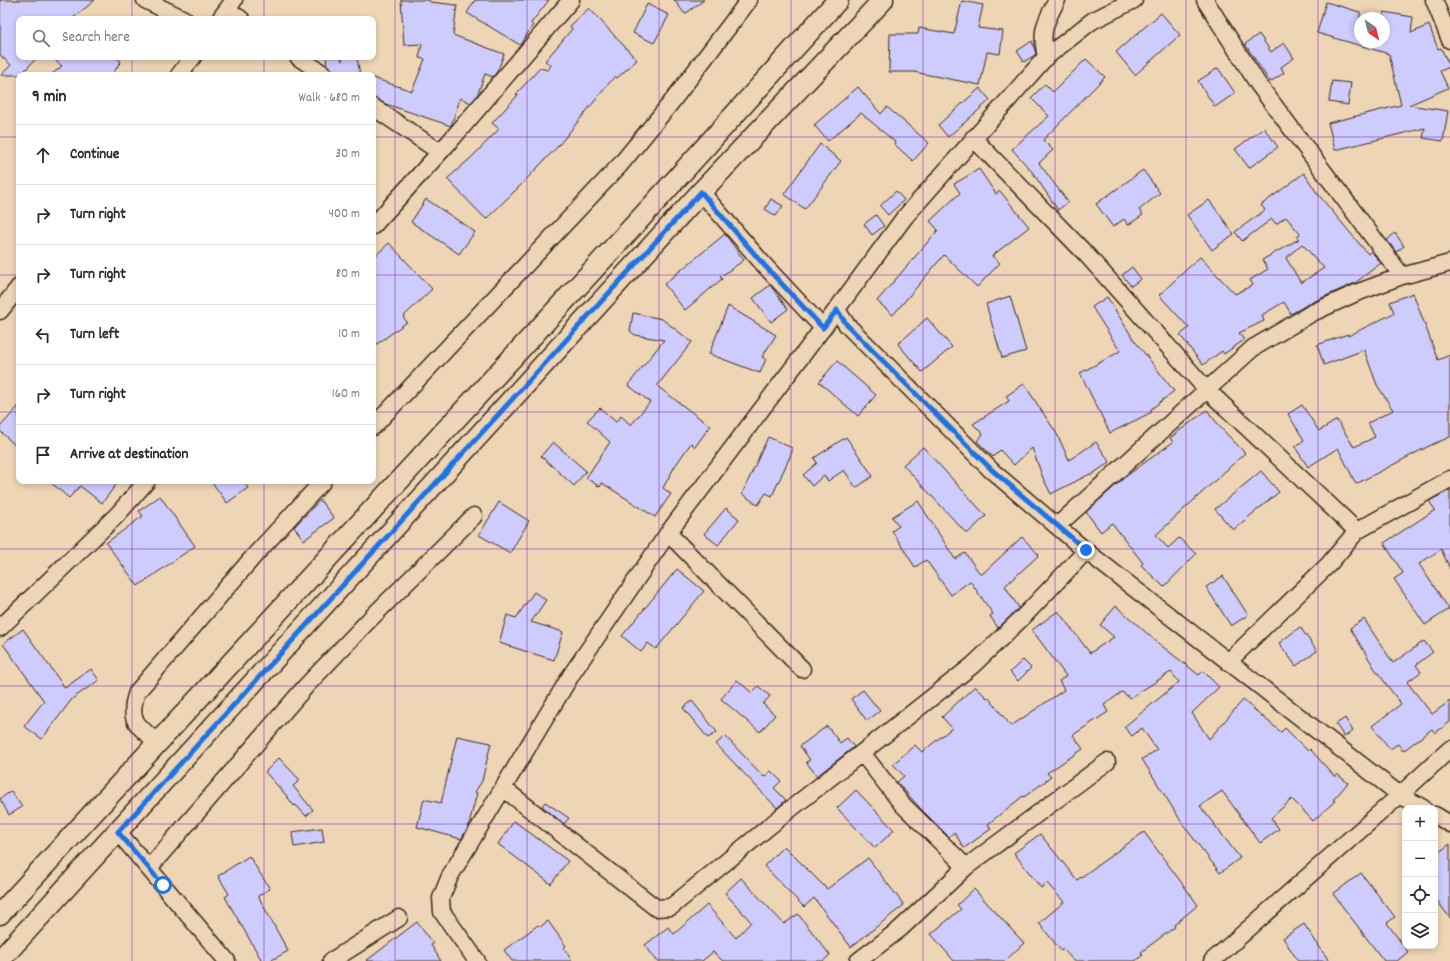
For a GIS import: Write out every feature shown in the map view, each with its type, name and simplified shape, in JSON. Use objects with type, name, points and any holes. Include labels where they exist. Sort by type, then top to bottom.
[{"type":"main road","points":[[0,914],[651,207],[838,0]]},
{"type":"main road","points":[[0,960],[701,192],[883,0]]},
{"type":"street","points":[[145,0],[178,16]]},
{"type":"street","points":[[376,223],[440,152],[571,0]]},
{"type":"street","points":[[376,424],[620,165],[670,104],[749,0]]},
{"type":"street","points":[[1046,57],[1042,40],[1044,29],[1057,0]]},
{"type":"street","points":[[477,961],[442,912],[441,898],[450,876],[573,672],[668,533],[837,310],[904,218],[973,138],[1046,57],[1092,21],[1134,0]]},
{"type":"street","points":[[1205,0],[1258,84],[1402,276]]},
{"type":"street","points":[[1434,0],[1450,40]]},
{"type":"street","points":[[227,10],[236,16]]},
{"type":"street","points":[[181,72],[191,60]]},
{"type":"street","points":[[302,60],[320,72]]},
{"type":"street","points":[[376,109],[440,152]]},
{"type":"street","points":[[973,138],[1085,252],[1206,389],[1357,531]]},
{"type":"street","points":[[701,192],[765,266],[823,328]]},
{"type":"street","points":[[1057,526],[1206,389],[1253,348],[1305,317],[1356,293],[1402,276],[1450,263]]},
{"type":"street","points":[[0,311],[16,291]]},
{"type":"street","points":[[837,310],[847,325],[992,470],[1057,526],[1228,662],[1400,794],[1418,805]]},
{"type":"street","points":[[1228,662],[1329,564],[1357,531],[1450,479]]},
{"type":"street","points":[[0,628],[118,515],[144,484]]},
{"type":"street","points":[[158,743],[135,723],[132,707],[137,692],[254,556],[321,484]]},
{"type":"street","points":[[149,868],[306,686],[370,619],[474,516]]},
{"type":"street","points":[[668,533],[802,669]]},
{"type":"street","points":[[503,788],[656,908],[671,907],[974,665],[1024,616],[1086,550]]},
{"type":"street","points":[[1212,961],[1450,749]]},
{"type":"street","points":[[862,753],[902,804],[966,867]]},
{"type":"street","points":[[858,961],[900,929],[966,867],[1108,762]]},
{"type":"street","points":[[1438,817],[1450,824]]},
{"type":"street","points":[[118,832],[227,961]]},
{"type":"street","points":[[331,961],[399,918]]},
{"type":"building","points":[[0,0],[95,0],[76,16],[16,16],[16,60],[35,60],[23,72],[16,72],[16,75],[1,75],[11,65],[0,55]]},
{"type":"building","points":[[401,0],[429,0],[430,2],[457,5],[453,35],[504,54],[498,70],[493,77],[485,74],[477,96],[471,103],[460,98],[451,126],[376,99],[376,79],[412,91],[425,59],[419,58],[422,44],[404,45]]},
{"type":"building","points":[[475,0],[549,0],[531,23],[533,25],[520,45],[467,13]]},
{"type":"building","points":[[674,0],[704,0],[685,14]]},
{"type":"building","points":[[962,1],[983,5],[978,28],[1003,31],[1000,54],[987,52],[980,85],[914,72],[889,72],[890,34],[918,34],[919,28],[954,34]]},
{"type":"building","points":[[1326,2],[1360,12],[1354,12],[1354,44],[1317,33]]},
{"type":"building","points":[[647,4],[669,15],[654,43],[633,33]]},
{"type":"building","points":[[589,8],[637,60],[617,78],[615,76],[559,145],[486,219],[447,179],[473,156],[499,129],[492,123],[540,68],[548,70],[551,65],[545,61],[572,29],[570,26]]},
{"type":"building","points":[[1161,13],[1180,35],[1135,75],[1116,52]]},
{"type":"building","points":[[1390,13],[1413,17],[1411,33],[1429,25],[1438,49],[1441,48],[1450,67],[1440,71],[1448,88],[1409,105],[1448,111],[1443,141],[1423,138],[1425,128],[1335,150],[1328,123],[1401,105],[1389,54],[1368,48],[1390,48]]},
{"type":"building","points":[[1259,34],[1271,52],[1284,43],[1294,58],[1281,67],[1284,73],[1270,82],[1245,44]]},
{"type":"building","points":[[1032,41],[1036,54],[1024,62],[1017,51]]},
{"type":"building","points":[[1086,59],[1105,77],[1043,140],[1053,150],[1039,163],[1068,202],[1058,210],[1033,173],[1012,149],[1049,116],[1031,98],[1045,84],[1053,92]]},
{"type":"building","points":[[55,60],[121,61],[114,72],[55,72],[62,66]]},
{"type":"building","points":[[326,60],[358,60],[360,72],[333,72],[327,65]]},
{"type":"building","points":[[1218,68],[1235,93],[1215,107],[1198,81]]},
{"type":"building","points":[[1332,81],[1351,83],[1348,105],[1329,102]]},
{"type":"building","points":[[858,87],[881,114],[887,107],[929,143],[913,161],[894,144],[895,142],[861,113],[828,141],[814,125]]},
{"type":"building","points":[[980,88],[990,100],[948,137],[938,125]]},
{"type":"building","points":[[1264,128],[1278,147],[1249,168],[1235,149]]},
{"type":"building","points":[[820,144],[841,161],[805,209],[784,194]]},
{"type":"building","points":[[979,169],[996,194],[1000,191],[1029,227],[992,256],[1000,263],[977,287],[944,255],[893,315],[877,301],[938,230],[930,221],[960,193],[954,184]]},
{"type":"building","points":[[1143,170],[1160,193],[1139,210],[1143,215],[1128,225],[1124,219],[1113,227],[1096,204]]},
{"type":"building","points":[[1304,173],[1317,193],[1368,254],[1371,251],[1381,263],[1355,283],[1308,304],[1291,314],[1284,302],[1262,315],[1264,321],[1239,333],[1244,340],[1224,354],[1222,351],[1203,365],[1180,335],[1189,328],[1159,295],[1200,257],[1235,294],[1253,285],[1250,280],[1268,269],[1262,260],[1299,239],[1297,237],[1300,234],[1286,217],[1276,224],[1272,219],[1242,241],[1235,232],[1265,210],[1261,205]],"holes":[[[1302,244],[1324,268],[1301,283],[1286,258]]]},
{"type":"building","points":[[896,191],[904,200],[888,215],[880,206]]},
{"type":"building","points":[[426,199],[475,232],[459,254],[411,222]]},
{"type":"building","points":[[771,199],[783,206],[776,216],[765,209]]},
{"type":"building","points":[[1209,200],[1234,234],[1212,250],[1187,215]]},
{"type":"building","points":[[876,215],[884,226],[872,235],[864,224]]},
{"type":"building","points":[[1395,233],[1404,246],[1396,252],[1387,240]]},
{"type":"building","points":[[725,234],[744,260],[720,277],[722,279],[685,310],[664,284]]},
{"type":"building","points":[[389,243],[432,289],[403,317],[407,322],[376,345],[376,255]]},
{"type":"building","points":[[1132,267],[1141,279],[1131,286],[1122,275]]},
{"type":"building","points":[[770,285],[788,309],[771,322],[753,298]]},
{"type":"building","points":[[1413,293],[1438,360],[1450,355],[1450,437],[1431,445],[1356,484],[1338,448],[1308,467],[1295,447],[1304,440],[1288,414],[1302,405],[1319,431],[1337,420],[1354,447],[1375,437],[1368,423],[1393,410],[1377,385],[1364,350],[1324,365],[1317,345],[1348,334],[1348,336],[1394,313],[1390,302]]},
{"type":"building","points":[[1010,296],[1026,351],[1002,358],[986,304]]},
{"type":"building","points":[[1107,297],[1134,340],[1174,391],[1150,410],[1152,412],[1110,433],[1080,373],[1120,351],[1092,307]]},
{"type":"building","points":[[728,306],[776,335],[762,357],[766,359],[760,373],[709,354]]},
{"type":"building","points":[[633,313],[662,319],[692,342],[657,386],[710,426],[695,447],[691,443],[675,466],[663,488],[671,494],[655,517],[602,483],[600,487],[586,478],[610,442],[587,421],[600,408],[616,422],[621,416],[631,425],[650,402],[628,385],[664,340],[635,335],[630,331]]},
{"type":"building","points":[[927,318],[952,347],[922,372],[898,344]]},
{"type":"building","points":[[837,361],[876,395],[858,416],[819,382]]},
{"type":"building","points":[[1024,384],[1057,434],[1069,460],[1096,442],[1110,462],[1091,475],[1090,474],[1051,494],[1043,478],[1032,448],[1014,465],[1000,450],[993,457],[977,441],[983,434],[973,424],[1009,401],[1006,396]]},
{"type":"building","points":[[16,409],[16,446],[0,431],[0,427]]},
{"type":"building","points":[[1207,410],[1221,428],[1245,453],[1156,535],[1168,548],[1179,538],[1196,554],[1164,587],[1141,565],[1143,563],[1112,523],[1101,532],[1086,512],[1125,477],[1173,442],[1170,438]]},
{"type":"building","points":[[768,437],[792,448],[792,452],[772,496],[766,493],[758,505],[742,494]]},
{"type":"building","points":[[846,437],[873,476],[856,488],[844,470],[828,481],[824,475],[812,486],[803,475],[817,463],[814,458]]},
{"type":"building","points":[[553,442],[586,471],[574,486],[541,456]]},
{"type":"building","points":[[923,447],[986,516],[967,534],[903,465]]},
{"type":"building","points":[[1261,471],[1279,492],[1233,530],[1215,509]]},
{"type":"building","points":[[53,484],[117,484],[102,503],[80,486],[69,498]]},
{"type":"building","points":[[213,484],[245,484],[248,488],[227,503]]},
{"type":"building","points":[[1450,490],[1450,569],[1441,549],[1419,564],[1449,609],[1425,625],[1394,579],[1403,573],[1384,543],[1435,510],[1429,501]]},
{"type":"building","points":[[160,496],[195,546],[138,586],[106,543],[143,516],[139,511]]},
{"type":"building","points":[[320,500],[334,518],[304,540],[294,527]]},
{"type":"building","points":[[918,501],[955,559],[965,553],[981,575],[1022,537],[1039,555],[1005,586],[1019,608],[998,628],[990,616],[993,614],[970,581],[951,595],[926,560],[915,567],[892,531],[899,526],[892,517]]},
{"type":"building","points":[[499,502],[529,521],[510,553],[479,535]]},
{"type":"building","points":[[726,508],[739,519],[718,545],[704,534]]},
{"type":"building","points":[[677,569],[704,591],[656,649],[648,643],[641,652],[622,636]]},
{"type":"building","points":[[1223,576],[1248,615],[1231,626],[1206,587]]},
{"type":"building","points":[[534,592],[546,600],[531,622],[563,632],[554,660],[499,643],[507,615],[516,618]]},
{"type":"building","points":[[1116,606],[1158,643],[1199,675],[1203,671],[1219,687],[1192,713],[1209,739],[1243,700],[1281,732],[1285,728],[1308,751],[1310,749],[1335,777],[1337,774],[1348,783],[1333,800],[1335,801],[1313,821],[1292,799],[1271,818],[1279,829],[1260,843],[1222,791],[1200,806],[1240,858],[1220,873],[1184,826],[1142,759],[1157,750],[1142,728],[1132,736],[1124,727],[1179,682],[1171,672],[1130,698],[1122,692],[1104,705],[1108,712],[1073,735],[1083,749],[1047,773],[1051,777],[1024,797],[1023,796],[988,824],[991,829],[964,848],[954,832],[949,837],[897,782],[904,776],[893,764],[915,745],[922,752],[952,728],[942,717],[975,686],[987,698],[988,697],[1011,726],[1064,690],[1059,681],[1066,676],[1032,630],[1058,611],[1090,653],[1114,637],[1100,625]]},
{"type":"building","points":[[1364,619],[1393,663],[1424,641],[1433,652],[1416,665],[1421,672],[1407,682],[1432,714],[1450,701],[1450,722],[1435,733],[1432,729],[1403,751],[1398,744],[1390,749],[1372,726],[1401,704],[1375,669],[1350,628]]},
{"type":"building","points":[[1300,627],[1317,651],[1296,666],[1279,643]]},
{"type":"building","points":[[23,629],[65,688],[91,669],[99,680],[72,699],[42,739],[24,726],[44,701],[3,644]]},
{"type":"building","points":[[1023,660],[1031,668],[1018,681],[1010,672]]},
{"type":"building","points":[[737,680],[752,693],[758,686],[770,696],[763,704],[775,715],[760,732],[721,699]]},
{"type":"building","points":[[863,690],[880,711],[867,721],[851,699]]},
{"type":"building","points":[[692,701],[717,732],[708,738],[683,708]]},
{"type":"building","points":[[1345,718],[1353,731],[1344,737],[1336,724]]},
{"type":"building","points":[[827,726],[840,743],[847,738],[854,747],[817,776],[806,762],[810,760],[800,746]]},
{"type":"building","points":[[457,736],[491,743],[482,781],[475,792],[477,793],[468,828],[461,839],[417,827],[424,799],[441,803]]},
{"type":"building","points":[[725,736],[764,777],[771,771],[781,781],[774,788],[786,800],[777,808],[716,744]]},
{"type":"building","points":[[279,758],[300,780],[293,786],[313,810],[306,816],[296,805],[294,806],[265,772]]},
{"type":"building","points":[[856,790],[894,830],[875,848],[837,808]]},
{"type":"building","points":[[11,791],[22,807],[9,815],[0,799]]},
{"type":"building","points":[[545,802],[569,818],[564,824],[542,806]]},
{"type":"building","points":[[514,821],[568,861],[551,884],[498,844]]},
{"type":"building","points":[[322,828],[324,842],[294,847],[292,832]]},
{"type":"building","points":[[1144,832],[1198,905],[1174,925],[1175,927],[1141,952],[1143,955],[1135,961],[1074,961],[1063,949],[1061,951],[1039,923],[1064,902],[1047,883],[1041,888],[1014,853],[1040,834],[1077,880]]},
{"type":"building","points":[[1450,844],[1450,918],[1438,902],[1438,853]]},
{"type":"building","points":[[784,846],[827,889],[868,858],[904,905],[851,947],[814,898],[804,907],[764,866]]},
{"type":"building","points":[[249,856],[270,889],[258,896],[288,951],[270,961],[262,961],[225,897],[229,894],[218,876]]},
{"type":"building","points":[[1361,873],[1395,917],[1387,923],[1402,944],[1402,949],[1406,949],[1408,952],[1397,961],[1384,961],[1333,894]]},
{"type":"building","points":[[741,878],[784,924],[798,914],[830,955],[823,961],[723,961],[713,952],[702,961],[657,961],[645,945],[668,927],[674,934],[707,905],[736,938],[751,922],[725,893]]},
{"type":"building","points":[[974,889],[1024,943],[1005,961],[954,961],[931,934],[961,909],[957,905]]},
{"type":"building","points":[[548,921],[566,946],[564,948],[572,961],[512,961],[504,950],[538,925],[540,927]]},
{"type":"building","points":[[417,922],[433,944],[431,945],[441,961],[366,961]]},
{"type":"building","points":[[1304,924],[1329,961],[1298,961],[1283,938]]},
{"type":"route","points":[[163,885],[118,832],[701,192],[765,266],[823,328],[837,310],[847,325],[992,470],[1086,550]]}]
